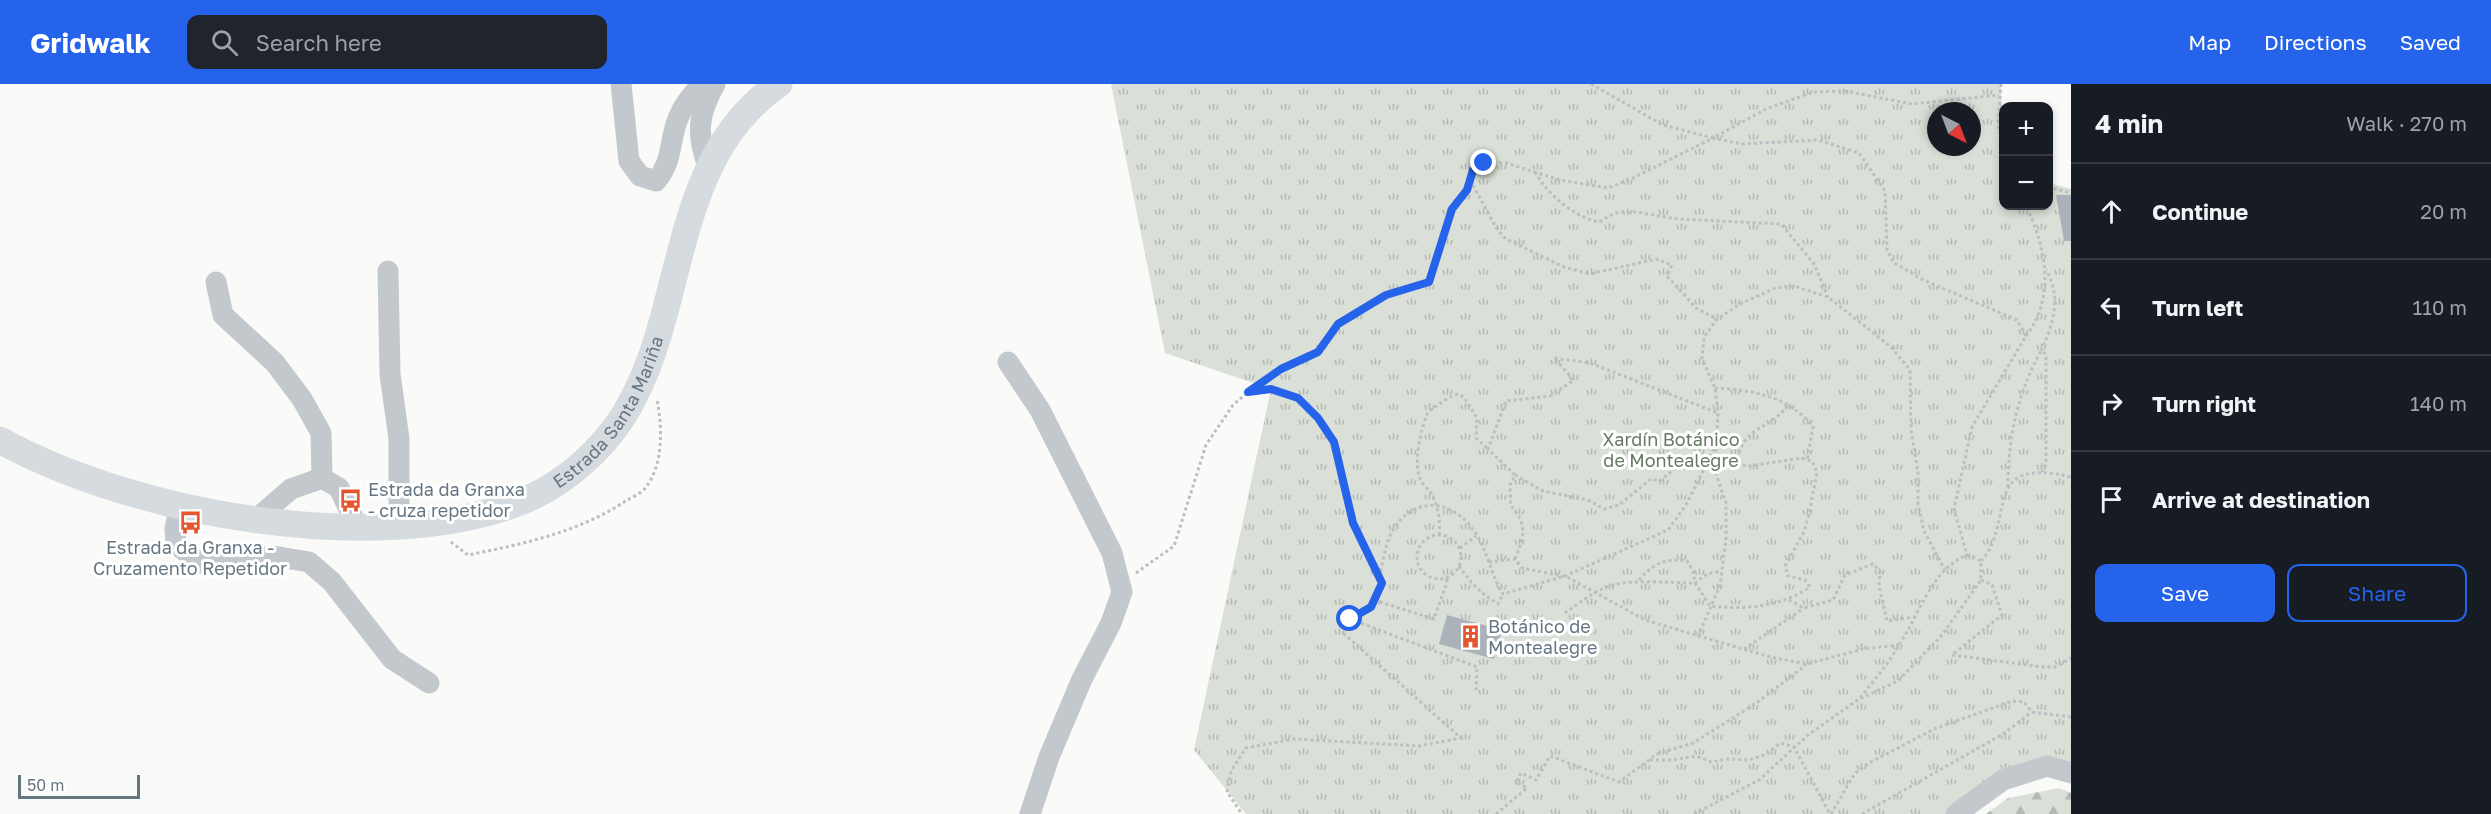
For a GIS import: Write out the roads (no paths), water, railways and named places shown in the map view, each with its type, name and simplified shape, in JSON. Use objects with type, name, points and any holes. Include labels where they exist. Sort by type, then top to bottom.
[{"type":"main road","name":"Estrada Santa Mariña","points":[[0,440],[96,482],[180,507],[255,520],[300,525],[399,525],[472,517],[521,502],[556,484],[579,465],[610,433],[633,401],[651,364],[693,206],[708,166],[723,141],[749,109],[779,84]]},
{"type":"street","points":[[621,84],[629,161],[640,176],[656,182],[667,169],[676,124],[685,102],[702,84]]},
{"type":"street","points":[[708,166],[699,141],[705,102],[715,84]]},
{"type":"street","points":[[388,271],[390,374],[399,439],[399,525]]},
{"type":"street","points":[[216,282],[223,315],[275,363],[302,399],[321,434],[322,478]]},
{"type":"street","points":[[1008,362],[1040,410],[1112,553],[1122,592],[1111,622],[1082,679],[1049,757],[1030,814]]},
{"type":"street","points":[[255,520],[291,489],[322,478]]},
{"type":"street","points":[[322,478],[339,488],[357,526]]},
{"type":"street","points":[[180,507],[175,528],[176,544],[199,563],[273,556],[309,562],[332,582],[392,659],[429,684]]},
{"type":"street","points":[[1956,814],[2003,780],[2047,766],[2071,773]]},
{"type":"place","name":"Estrada da Granxa - cruza repetidor","points":[[350,500]]},
{"type":"place","name":"Estrada da Granxa - Cruzamento Repetidor","points":[[190,522]]},
{"type":"place","name":"Botánico de Montealegre","points":[[1470,637]]},
{"type":"park label","name":"Xardín Botánico de Montealegre","points":[[1671,450]]}]
